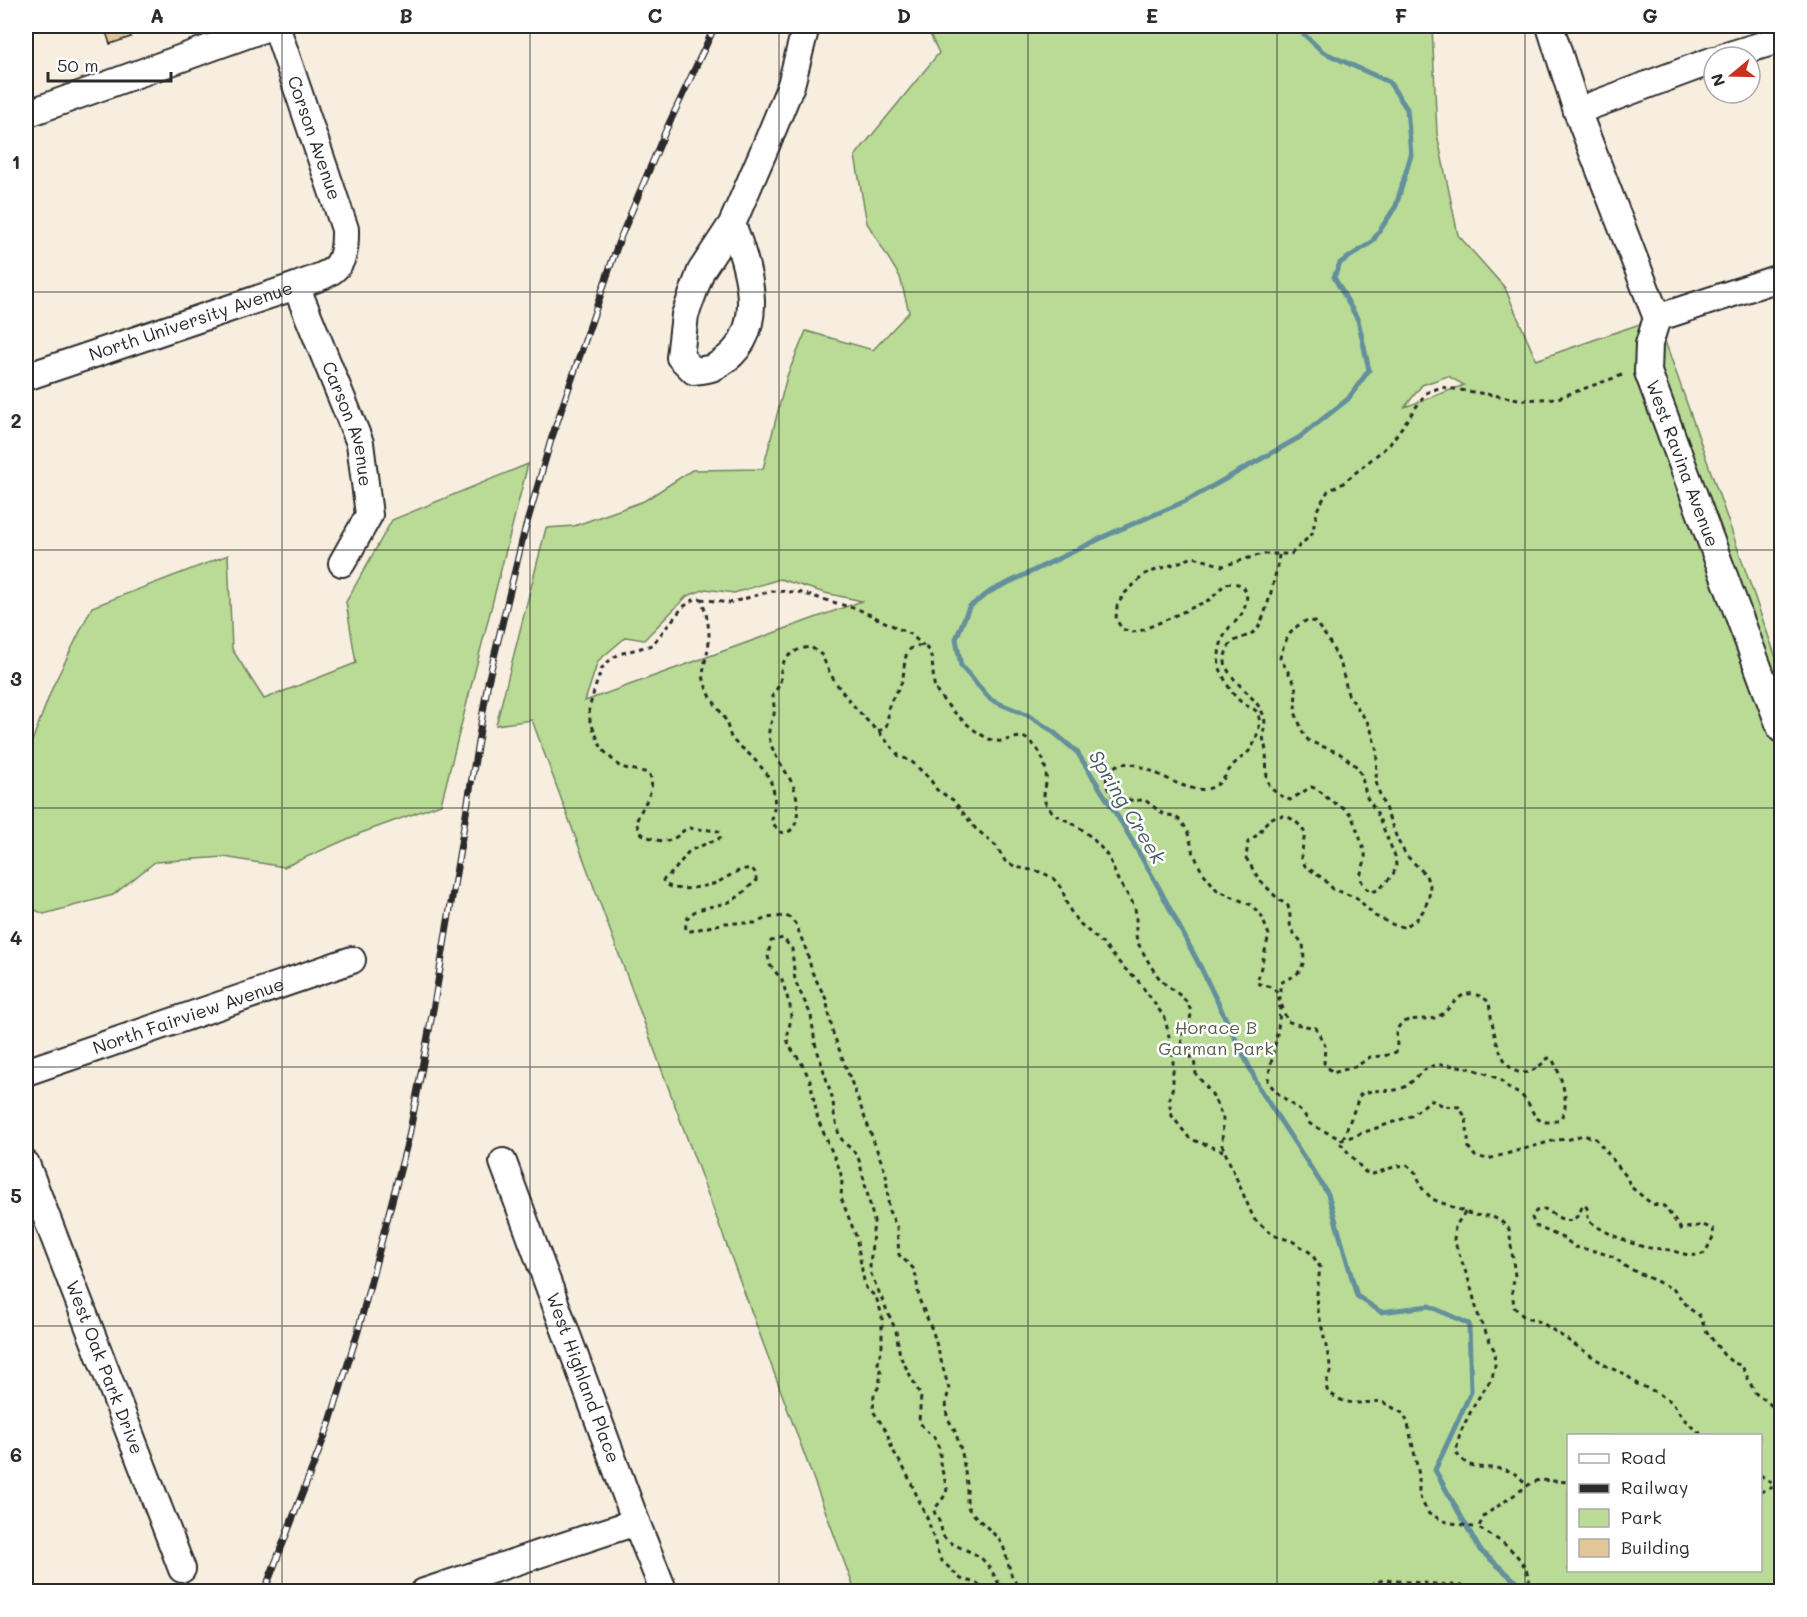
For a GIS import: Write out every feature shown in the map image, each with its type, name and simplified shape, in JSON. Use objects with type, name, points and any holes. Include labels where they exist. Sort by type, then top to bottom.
[{"type":"street","points":[[26,114],[274,26]]},
{"type":"street","name":"Corson Avenue","points":[[274,26],[345,229],[345,251]]},
{"type":"street","points":[[732,224],[753,294],[750,323],[740,348],[715,368],[694,371],[681,357],[685,315],[701,271],[732,224],[791,85],[806,26]]},
{"type":"street","points":[[1550,26],[1577,111],[1657,318],[1782,277]]},
{"type":"street","points":[[1762,45],[1782,39]]},
{"type":"street","points":[[1577,111],[1702,64]]},
{"type":"street","name":"North University Avenue","points":[[26,377],[296,286],[334,271],[345,251]]},
{"type":"street","name":"Carson Avenue","points":[[296,286],[360,443],[369,515],[342,563]]},
{"type":"street","name":"West Ravina Avenue","points":[[1657,318],[1649,344],[1648,372],[1781,729]]},
{"type":"street","name":"North Fairview Avenue","points":[[26,1072],[352,960]]},
{"type":"street","name":"West Highland Place","points":[[502,1162],[664,1592]]},
{"type":"street","name":"West Oak Park Drive","points":[[26,1164],[182,1569]]},
{"type":"street","points":[[424,1592],[636,1522]]},
{"type":"path","points":[[1622,375],[1558,398],[1526,400],[1441,387],[1426,393],[1390,444],[1342,484],[1328,491],[1318,508],[1312,534],[1291,554],[1262,554],[1223,566],[1194,557],[1145,574],[1124,594],[1118,606],[1116,619],[1122,629],[1131,632],[1140,631],[1211,599],[1225,584],[1240,584],[1245,588],[1248,594],[1241,616],[1226,632],[1220,646],[1218,662],[1231,692],[1239,701],[1256,711],[1260,718],[1259,729],[1250,750],[1230,768],[1217,786],[1193,789],[1166,779],[1139,765],[1127,764],[1116,766],[1109,772],[1106,780],[1107,789],[1116,798],[1126,801],[1145,800],[1163,814],[1174,816],[1181,821],[1187,830],[1194,854],[1209,882],[1217,890],[1251,905],[1266,923],[1269,935],[1257,983],[1270,986],[1277,993],[1279,1004],[1277,1040],[1269,1068],[1268,1081],[1275,1091],[1304,1114],[1310,1124],[1342,1140],[1411,1116],[1431,1100],[1444,1106],[1459,1107],[1466,1118],[1469,1148],[1475,1156],[1488,1159],[1583,1135],[1596,1139],[1626,1176],[1631,1187],[1652,1204],[1664,1206],[1681,1229],[1703,1225],[1713,1229],[1714,1235],[1704,1253],[1695,1257],[1685,1256],[1673,1251],[1646,1247],[1610,1235],[1588,1220],[1588,1209],[1585,1205],[1573,1221],[1566,1221],[1545,1209],[1536,1212],[1532,1218],[1536,1226],[1565,1239],[1575,1248],[1614,1257],[1626,1267],[1673,1290],[1689,1310],[1699,1315],[1707,1332],[1723,1354],[1732,1362],[1742,1366],[1755,1394],[1767,1401],[1782,1417]]},
{"type":"path","points":[[1279,555],[1278,567],[1262,622],[1250,634],[1232,642],[1225,658],[1225,665],[1232,677],[1254,697],[1265,718],[1263,737],[1268,781],[1282,797],[1290,800],[1311,788],[1317,789],[1350,813],[1365,855],[1360,869],[1365,887],[1372,892],[1378,890],[1393,875],[1396,866],[1395,856],[1376,811],[1367,798],[1361,774],[1355,765],[1339,753],[1309,741],[1304,735],[1295,712],[1294,682],[1280,658],[1288,634],[1296,625],[1308,620],[1315,622],[1328,639],[1341,665],[1348,694],[1370,726],[1377,752],[1376,782],[1379,792],[1398,841],[1407,855],[1425,874],[1430,885],[1429,898],[1416,920],[1404,927],[1394,926],[1375,916],[1357,898],[1333,889],[1325,879],[1305,866],[1301,857],[1305,833],[1301,825],[1287,816],[1271,818],[1263,825],[1260,832],[1248,842],[1246,858],[1259,879],[1288,906],[1289,927],[1293,935],[1302,942],[1305,962],[1293,977],[1280,984],[1282,1010],[1287,1021],[1316,1028],[1325,1046],[1324,1063],[1333,1073],[1357,1066],[1370,1057],[1396,1052],[1398,1047],[1396,1036],[1399,1026],[1406,1022],[1440,1017],[1455,999],[1474,994],[1489,1002],[1493,1030],[1508,1067],[1516,1073],[1527,1073],[1536,1069],[1548,1058],[1552,1059],[1561,1077],[1566,1106],[1565,1113],[1554,1121],[1540,1121],[1533,1116],[1527,1100],[1500,1080],[1469,1069],[1439,1065],[1430,1067],[1401,1089],[1373,1090],[1360,1095],[1341,1144],[1365,1172],[1373,1174],[1407,1165],[1416,1173],[1422,1188],[1432,1199],[1465,1212],[1491,1216],[1502,1221],[1509,1229],[1515,1276],[1512,1290],[1514,1307],[1525,1318],[1542,1322],[1608,1368],[1624,1374],[1637,1384],[1672,1402],[1683,1418],[1696,1431],[1703,1434]]},
{"type":"path","points":[[1022,1592],[1012,1577],[1003,1545],[967,1505],[962,1454],[955,1431],[947,1417],[946,1402],[949,1389],[933,1332],[919,1299],[913,1268],[899,1255],[897,1227],[889,1211],[886,1174],[833,1033],[826,999],[812,972],[807,951],[796,925],[785,916],[767,918],[755,923],[726,923],[691,931],[686,930],[686,922],[692,912],[735,899],[756,881],[756,874],[752,870],[743,869],[714,883],[683,888],[668,887],[663,880],[673,872],[684,855],[720,838],[721,833],[689,828],[663,842],[642,834],[636,823],[653,786],[652,778],[649,773],[620,767],[602,749],[595,735],[589,708],[602,668],[619,654],[652,645],[683,607],[695,599],[729,603],[772,591],[798,592],[860,610],[910,634],[925,647],[932,662],[935,687],[959,719],[987,739],[997,742],[1023,737],[1036,746],[1045,771],[1044,801],[1050,810],[1064,821],[1074,824],[1083,831],[1108,857],[1134,908],[1137,925],[1135,936],[1138,944],[1159,977],[1185,999],[1189,1007],[1191,1012],[1180,1040],[1181,1044],[1194,1060],[1196,1074],[1212,1094],[1223,1118],[1224,1152],[1250,1210],[1258,1224],[1311,1253],[1320,1267],[1318,1310],[1331,1369],[1326,1384],[1327,1390],[1338,1399],[1351,1403],[1364,1405],[1381,1401],[1404,1414],[1419,1475],[1421,1500],[1429,1514],[1460,1526],[1478,1528],[1497,1539],[1527,1568],[1530,1590]]},
{"type":"path","points":[[701,599],[704,604],[709,646],[702,672],[705,686],[725,721],[731,737],[770,779],[775,790],[776,803],[772,820],[778,830],[784,833],[794,828],[798,800],[769,736],[774,714],[773,695],[780,683],[781,668],[789,656],[802,647],[811,647],[823,656],[825,666],[832,677],[863,717],[899,756],[911,761],[930,779],[937,790],[953,800],[975,828],[996,846],[1005,861],[1016,867],[1041,872],[1053,878],[1062,889],[1068,907],[1077,921],[1137,978],[1165,1018],[1173,1056],[1173,1086],[1169,1101],[1172,1116],[1190,1139],[1224,1152]]},
{"type":"path","points":[[879,732],[887,723],[888,707],[902,683],[905,656],[915,647],[925,647]]},
{"type":"path","points":[[986,1592],[977,1583],[961,1579],[940,1559],[928,1520],[906,1472],[892,1449],[887,1432],[873,1411],[874,1395],[879,1386],[881,1373],[878,1364],[882,1348],[882,1315],[876,1297],[866,1288],[857,1244],[841,1198],[840,1170],[822,1131],[810,1080],[787,1039],[791,1018],[790,1006],[782,980],[770,965],[768,956],[771,941],[777,938],[783,938],[792,948],[795,981],[811,1015],[815,1043],[833,1100],[839,1135],[859,1160],[874,1221],[871,1274],[896,1331],[900,1356],[921,1396],[919,1421],[924,1430],[934,1437],[940,1450],[946,1494],[934,1510],[934,1515],[940,1522],[944,1536],[981,1559],[990,1569],[1003,1592]]},
{"type":"path","points":[[1465,1212],[1455,1227],[1454,1240],[1470,1284],[1479,1318],[1494,1350],[1495,1366],[1492,1377],[1460,1433],[1456,1452],[1472,1466],[1501,1468],[1516,1473],[1525,1487]]},
{"type":"path","points":[[1762,1476],[1780,1485]]},
{"type":"path","points":[[1478,1528],[1485,1515],[1525,1487],[1539,1480],[1567,1482]]},
{"type":"path","points":[[1762,1492],[1780,1485]]},
{"type":"path","points":[[1364,1592],[1374,1583],[1392,1580],[1463,1586],[1470,1592]]},
{"type":"green space","name":"Horace B Garman Park","points":[[926,26],[1432,26],[1437,134],[1458,235],[1505,288],[1536,360],[1657,318],[1781,672],[1781,1591],[855,1591],[532,720],[496,725],[546,528],[574,526],[644,501],[692,470],[763,469],[787,376],[806,331],[873,350],[909,312],[900,277],[867,223],[855,156],[939,53]],"holes":[[[1448,376],[1464,385],[1405,407],[1422,385]],[[780,579],[825,593],[862,601],[585,701],[598,661],[626,637],[644,640],[687,596],[706,589],[734,593]]]},
{"type":"green space","points":[[528,464],[441,804],[361,833],[284,867],[224,857],[155,862],[113,895],[44,914],[26,906],[26,757],[53,686],[92,607],[228,555],[232,649],[264,699],[356,663],[346,602],[392,520]]},
{"type":"building","points":[[104,26],[134,26],[128,28],[131,37],[110,44]]},
{"type":"waterway","name":"Spring Creek","points":[[1295,26],[1323,52],[1389,82],[1407,109],[1411,155],[1396,206],[1372,242],[1340,263],[1334,277],[1358,320],[1369,370],[1348,399],[1300,437],[1186,501],[1114,532],[991,591],[969,607],[956,639],[961,666],[991,700],[1029,716],[1051,730],[1077,752],[1123,825],[1201,968],[1261,1091],[1328,1194],[1357,1296],[1381,1312],[1429,1306],[1469,1324],[1471,1392],[1435,1470],[1480,1550],[1513,1579],[1533,1592]]},
{"type":"railway","points":[[264,1592],[329,1425],[358,1331],[409,1136],[435,999],[488,682],[524,533],[551,440],[619,241],[666,130],[715,26]]}]
